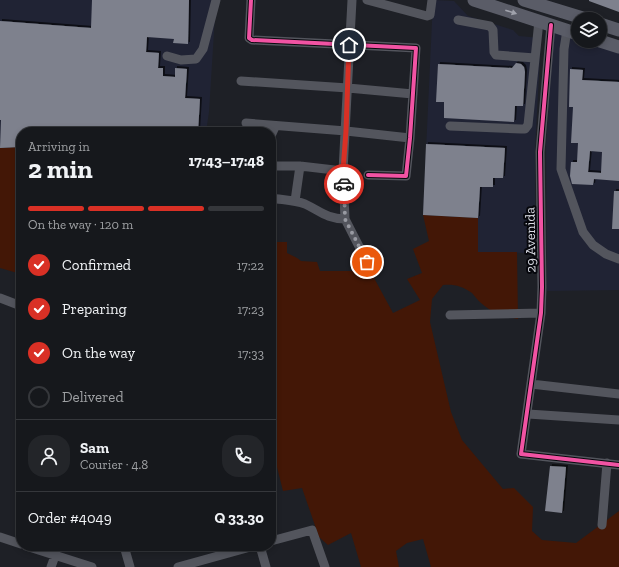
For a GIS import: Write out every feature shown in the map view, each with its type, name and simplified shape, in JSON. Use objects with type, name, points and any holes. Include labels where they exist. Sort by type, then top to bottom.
[{"type":"highway","points":[[474,0],[571,32]]},
{"type":"highway","points":[[524,0],[554,4],[571,12]]},
{"type":"highway","points":[[607,26],[619,30]]},
{"type":"highway","points":[[607,43],[619,47]]},
{"type":"street","points":[[167,56],[181,60],[196,59],[203,49],[216,0]]},
{"type":"street","points":[[250,0],[250,39],[416,48],[414,94],[406,176],[368,175]]},
{"type":"street","points":[[352,0],[343,171],[345,219],[367,262]]},
{"type":"street","points":[[367,0],[427,16],[430,15],[432,0]]},
{"type":"street","points":[[458,20],[490,26],[493,30],[494,52],[496,55],[535,58]]},
{"type":"street","points":[[450,126],[520,130],[528,125],[535,58],[545,23]]},
{"type":"street","name":"29 Avenida","points":[[545,23],[540,152],[541,313],[528,414],[521,454],[607,463]]},
{"type":"street","points":[[571,34],[564,49],[560,169],[583,232],[593,245],[606,254],[619,260]]},
{"type":"street","points":[[241,81],[414,94]]},
{"type":"street","points":[[246,123],[275,127]]},
{"type":"street","points":[[276,127],[346,131],[410,138]]},
{"type":"street","points":[[277,166],[300,166],[343,171]]},
{"type":"street","points":[[295,201],[300,166]]},
{"type":"street","points":[[276,199],[295,201],[306,205],[325,216],[336,219],[345,219]]},
{"type":"street","points":[[0,300],[16,305]]},
{"type":"street","points":[[450,315],[541,313]]},
{"type":"street","points":[[531,384],[619,394]]},
{"type":"street","points":[[528,414],[619,420]]},
{"type":"street","points":[[602,525],[607,463],[619,465]]},
{"type":"street","points":[[276,540],[311,530],[313,531],[325,567]]},
{"type":"street","points":[[0,537],[16,542]]},
{"type":"street","points":[[40,551],[92,567]]},
{"type":"street","points":[[125,551],[130,567]]},
{"type":"street","points":[[178,567],[194,565],[238,551]]},
{"type":"street","points":[[261,551],[266,567]]},
{"type":"street","points":[[51,567],[55,556]]},
{"type":"shaded area","points":[[0,0],[216,0],[207,127],[16,127],[16,147],[0,148]]},
{"type":"shaded area","points":[[433,0],[454,1],[468,16],[513,30],[519,36],[541,38],[535,150],[535,253],[478,252],[478,218],[423,215]]},
{"type":"shaded area","points":[[554,31],[571,37],[571,48],[604,48],[619,53],[619,290],[547,291],[546,145]]},
{"type":"shaded area","points":[[16,147],[16,273],[0,268],[0,148]]},
{"type":"shaded area","points":[[423,215],[478,218],[478,252],[517,252],[518,319],[503,316],[494,312],[480,302],[472,293],[458,286],[443,285],[432,299],[430,322],[451,412],[462,440],[503,489],[514,488],[533,507],[532,531],[542,540],[576,543],[619,511],[619,567],[431,567],[423,539],[407,543],[396,551],[399,567],[361,567],[351,533],[328,545],[319,537],[302,488],[283,491],[276,463],[276,242],[287,242],[287,253],[301,261],[317,262],[320,271],[359,271],[367,265],[393,313],[420,300],[407,279],[422,273],[413,249],[429,241]]},
{"type":"building","points":[[92,0],[189,0],[188,44],[173,43],[174,39],[147,37],[146,52],[159,53],[158,68],[163,68],[163,76],[175,77],[175,68],[187,69],[185,98],[200,99],[198,127],[16,127],[16,147],[0,148],[0,21],[91,28]]},
{"type":"building","points":[[619,0],[619,12],[589,1]]},
{"type":"building","points":[[516,63],[521,64],[524,67],[525,72],[523,106],[515,106],[514,122],[444,118],[444,102],[436,102],[438,64],[512,68]]},
{"type":"building","points":[[570,69],[583,70],[582,80],[619,82],[619,181],[594,179],[593,185],[572,184],[570,176],[571,162],[577,162],[578,143],[571,143],[573,107],[569,107]],"holes":[[[590,151],[602,152],[601,173],[588,172]]]},
{"type":"building","points":[[426,144],[505,148],[503,178],[493,178],[493,187],[480,187],[478,218],[423,215]]},
{"type":"building","points":[[614,191],[619,191],[619,229],[612,229]]},
{"type":"building","points":[[550,466],[566,467],[562,513],[545,511]]},
{"type":"cycle path","points":[[251,0],[249,38],[252,40],[416,48],[406,176],[368,175]]},
{"type":"cycle path","points":[[551,25],[540,152],[541,313],[521,454],[619,465]]},
{"type":"way so far","points":[[344,184],[345,219],[367,262]]},
{"type":"route","points":[[344,184],[343,171],[349,45]]}]
